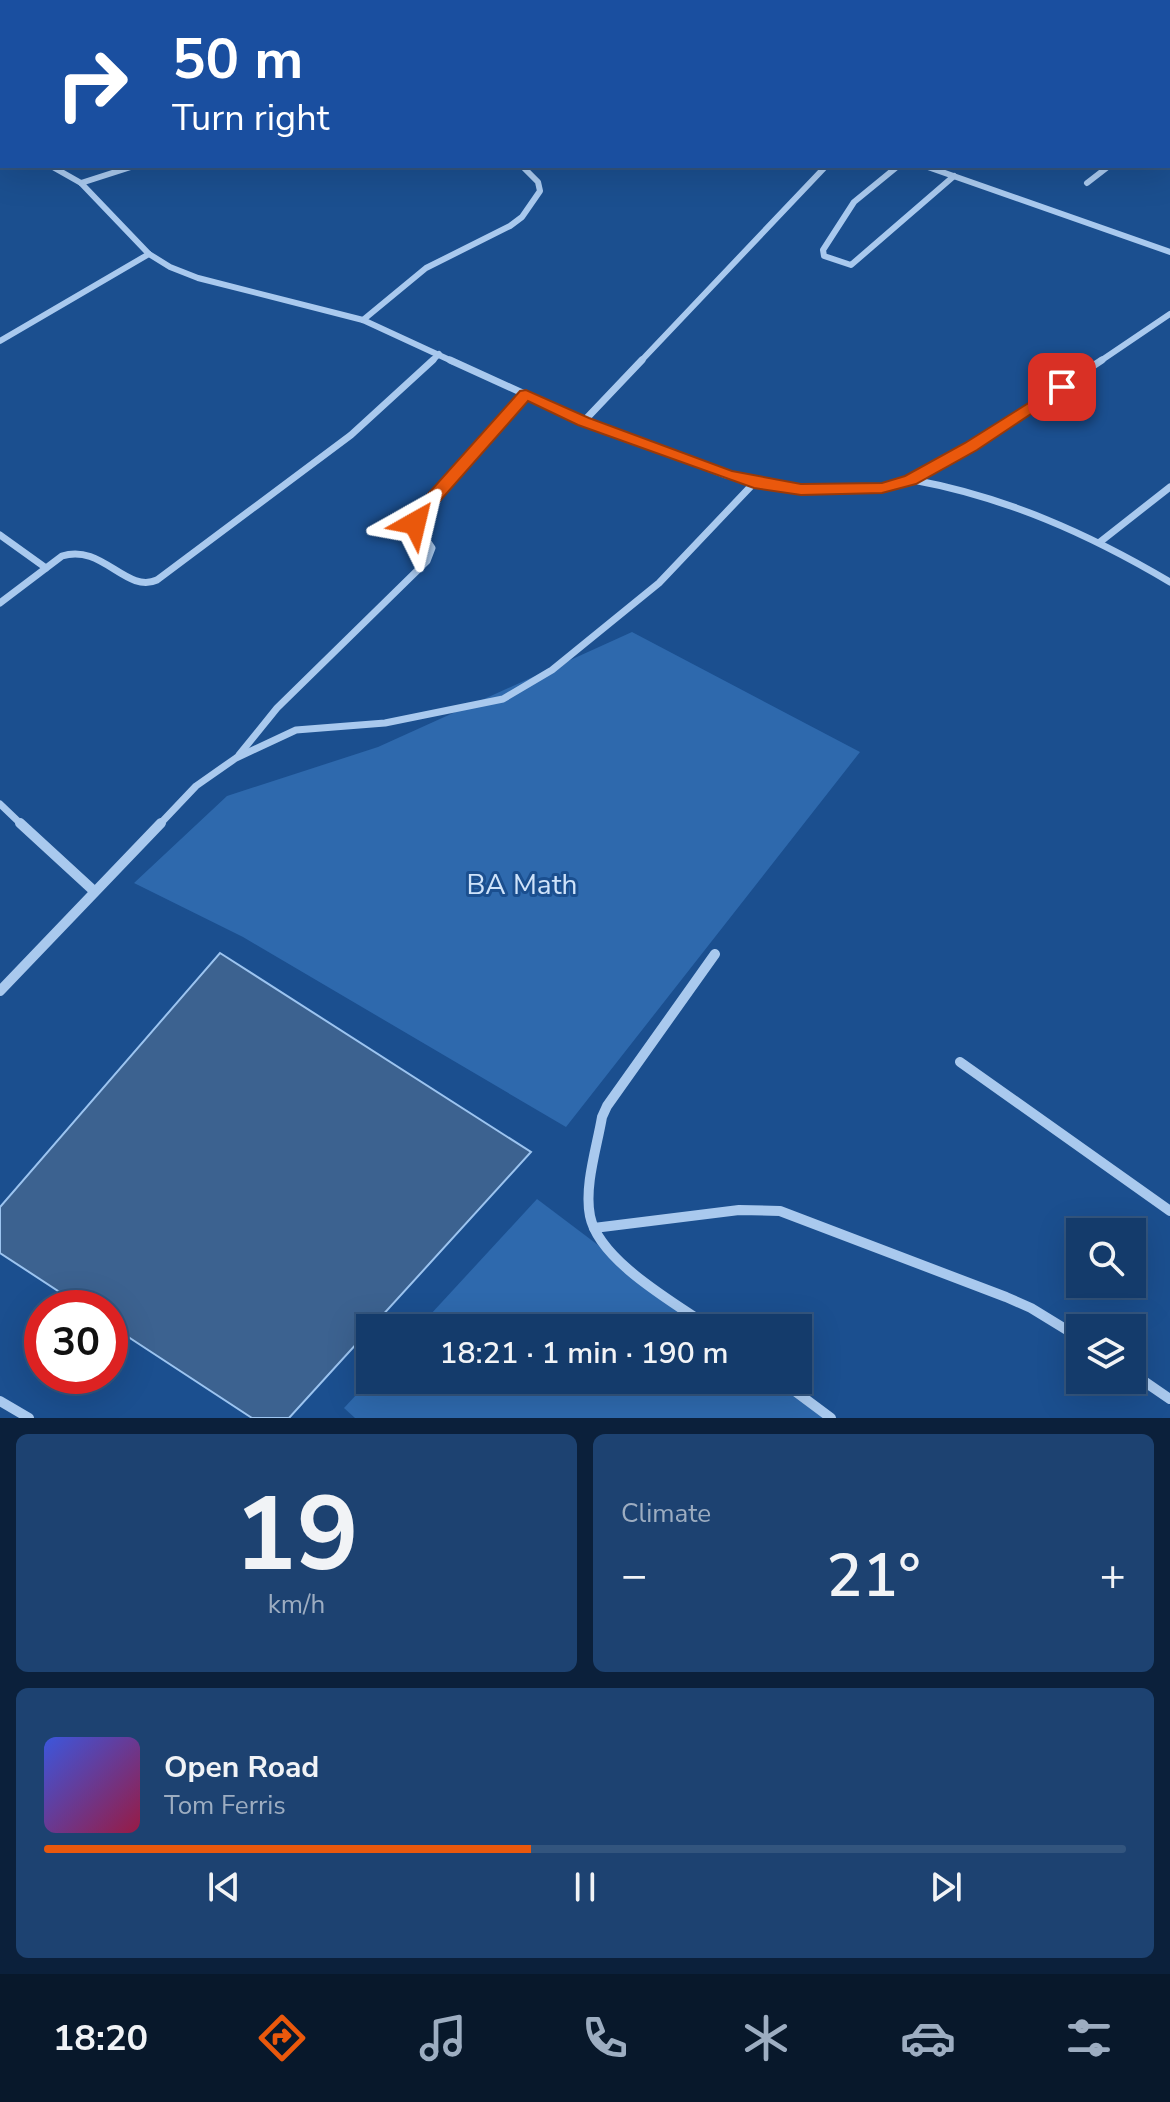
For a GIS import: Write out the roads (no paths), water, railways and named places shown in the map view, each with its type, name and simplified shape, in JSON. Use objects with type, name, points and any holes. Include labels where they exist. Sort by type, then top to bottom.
[{"type":"street","points":[[55,168],[81,183],[149,254],[170,267],[198,278],[363,320],[584,421],[754,483],[801,489],[882,488],[911,480],[971,447],[1170,314]]},
{"type":"street","points":[[81,183],[128,168]]},
{"type":"street","points":[[363,320],[415,275],[522,217],[540,191],[538,182],[524,168]]},
{"type":"street","points":[[584,421],[824,168]]},
{"type":"street","points":[[896,168],[854,202],[823,250],[824,256],[851,265],[954,176]]},
{"type":"street","points":[[931,168],[1170,252]]},
{"type":"street","points":[[1087,183],[1106,168]]},
{"type":"street","points":[[0,341],[149,254]]},
{"type":"street","points":[[0,603],[74,551],[91,556],[138,583],[146,585],[157,580],[351,435],[439,354]]},
{"type":"street","points":[[236,758],[277,708],[427,561],[432,548],[415,523],[416,518],[526,394]]},
{"type":"street","points":[[911,480],[959,487],[1053,520],[1100,542],[1170,582]]},
{"type":"street","points":[[0,991],[196,786],[236,758],[296,730],[385,723],[503,699],[552,670],[659,583],[754,483]]},
{"type":"street","points":[[1100,542],[1170,487]]},
{"type":"street","points":[[0,535],[46,568]]},
{"type":"street","points":[[0,804],[94,891]]},
{"type":"street","points":[[692,1314],[617,1257],[594,1228],[590,1214],[602,1117],[607,1106],[715,954]]},
{"type":"street","points":[[960,1062],[1170,1211]]},
{"type":"street","points":[[594,1228],[739,1210],[780,1211],[1006,1297],[1066,1329]]},
{"type":"street","points":[[1146,1383],[1170,1399]]},
{"type":"street","points":[[799,1394],[831,1418]]},
{"type":"street","points":[[0,1401],[29,1418]]},
{"type":"park label","name":"BA Math","points":[[522,885]]}]
